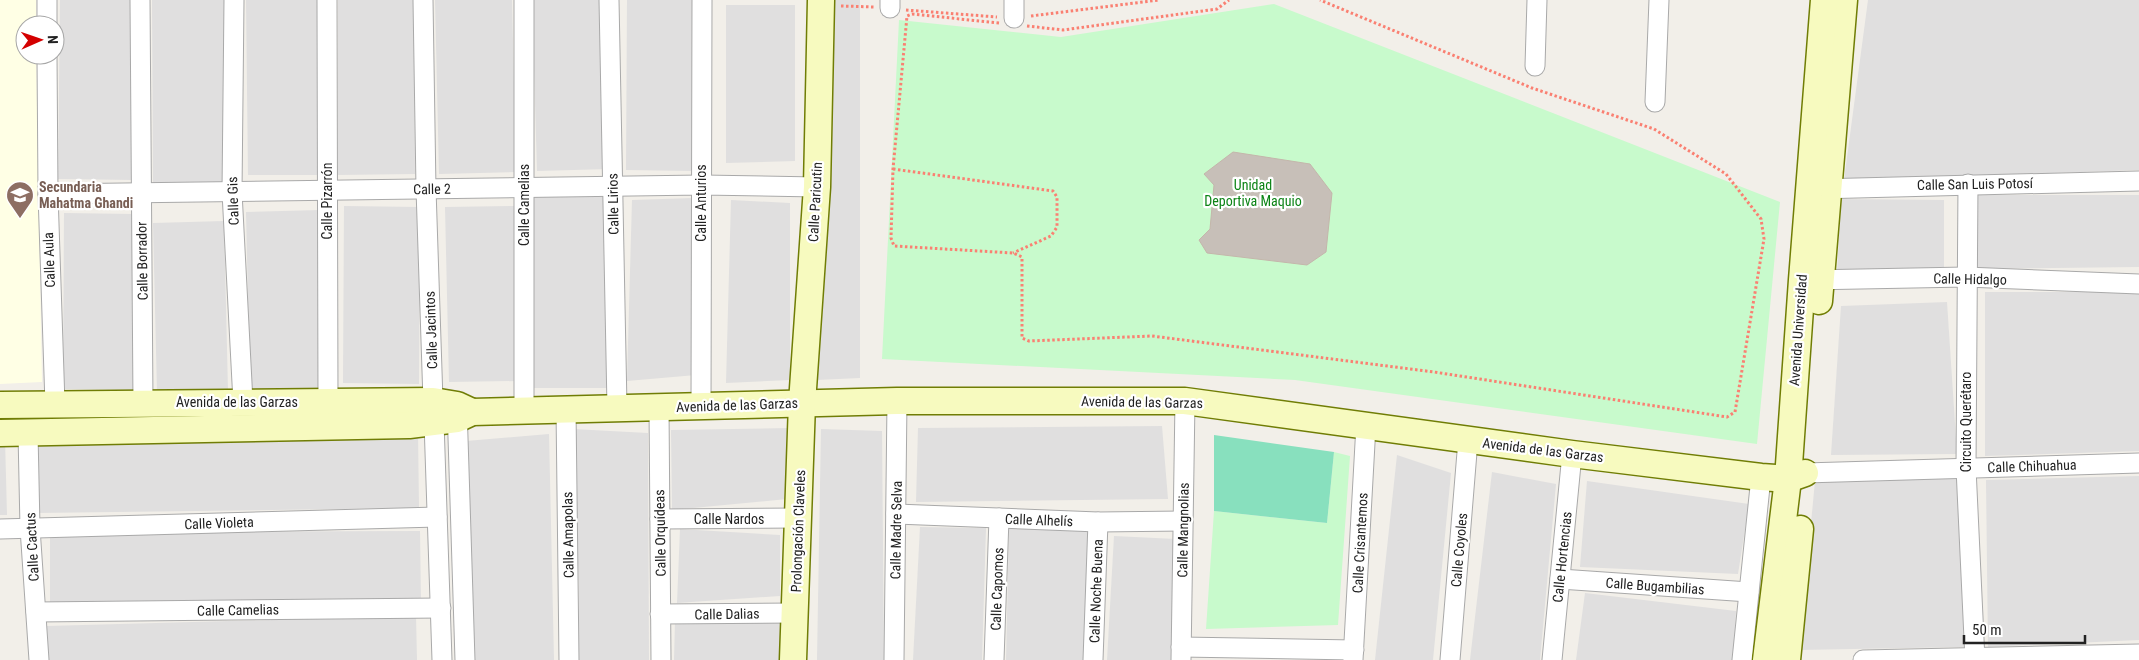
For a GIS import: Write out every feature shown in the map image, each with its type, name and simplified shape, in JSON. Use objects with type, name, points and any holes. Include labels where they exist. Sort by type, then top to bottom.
[{"type":"street","points":[[47,0],[47,15]]},
{"type":"street","name":"Calle Borrador","points":[[140,0],[143,402]]},
{"type":"street","name":"Calle Gis","points":[[234,0],[232,192],[243,402]]},
{"type":"street","name":"Calle Pizarrón","points":[[327,0],[328,402]]},
{"type":"street","name":"Calle Jacintos","points":[[423,0],[426,189],[451,412],[465,660]]},
{"type":"street","name":"Calle Camelias","points":[[524,0],[524,410]]},
{"type":"street","name":"Calle Lirios","points":[[609,0],[617,407]]},
{"type":"street","name":"Calle Anturios","points":[[701,406],[702,0]]},
{"type":"street","points":[[1535,66],[1537,0]]},
{"type":"street","points":[[1655,102],[1659,0]]},
{"type":"street","name":"Avenida Universidad","points":[[1820,189],[1824,0]]},
{"type":"street","name":"Avenida Universidad","points":[[1787,660],[1797,476],[1811,280],[1820,189],[1844,0]]},
{"type":"street","name":"Calle Paricutin","points":[[802,403],[817,187],[820,2]]},
{"type":"street","name":"Calle Aula","points":[[47,65],[48,194],[55,404]]},
{"type":"street","name":"Calle San Luis Potosí","points":[[1820,189],[2139,181]]},
{"type":"street","name":"Circuito Querétaro","points":[[1968,184],[1966,468],[1974,659]]},
{"type":"street","name":"Calle 2","points":[[48,194],[702,185],[817,187]]},
{"type":"street","name":"Calle Hidalgo","points":[[1811,280],[1966,277],[2139,284]]},
{"type":"street","name":"Avenida de las Garzas","points":[[0,404],[328,402],[451,412],[897,401],[1185,401],[1572,454],[1761,477],[1797,476]]},
{"type":"street","name":"Calle Madre Selva","points":[[894,660],[897,401]]},
{"type":"street","name":"Calle Mangnolias","points":[[1181,653],[1185,401]]},
{"type":"street","name":"Prolongación Claveles","points":[[793,660],[802,403]]},
{"type":"street","name":"Calle Orquídeas","points":[[659,407],[660,660]]},
{"type":"street","name":"Calle Amapolas","points":[[566,409],[569,660]]},
{"type":"street","name":"Calle Jacintos","points":[[442,660],[438,517],[451,412]]},
{"type":"street","name":"Avenida de las Garzas","points":[[0,433],[409,425],[451,412]]},
{"type":"street","name":"Calle Crisantemos","points":[[1354,655],[1366,425]]},
{"type":"street","name":"Calle Cactus","points":[[28,433],[30,528],[39,660]]},
{"type":"street","name":"Calle Coyoles","points":[[1450,660],[1468,440]]},
{"type":"street","name":"Calle Hortencias","points":[[1552,660],[1572,454]]},
{"type":"street","name":"Calle Chihuahua","points":[[1797,476],[1966,468],[2139,463]]},
{"type":"street","name":"Avenida Universidad","points":[[1766,660],[1797,476]]},
{"type":"street","points":[[1742,660],[1761,477]]},
{"type":"street","name":"Calle Alhelís","points":[[896,514],[1098,522],[1183,521]]},
{"type":"street","name":"Calle Violeta","points":[[0,529],[438,517]]},
{"type":"street","name":"Calle Nardos","points":[[660,519],[798,518]]},
{"type":"street","name":"Calle Capomos","points":[[994,660],[999,518]]},
{"type":"street","name":"Calle Noche Buena","points":[[1094,660],[1098,522]]},
{"type":"street","name":"Calle Bugambilias","points":[[1560,579],[1749,592]]},
{"type":"street","name":"Calle Camelias","points":[[36,612],[441,608]]},
{"type":"street","name":"Calle Dalias","points":[[660,614],[794,613]]},
{"type":"street","points":[[1181,653],[1354,655]]},
{"type":"street","points":[[1863,660],[2139,654]]},
{"type":"path","points":[[1229,0],[1217,9],[1063,30],[1015,17],[912,14],[907,16],[893,169],[891,238],[894,246],[1013,254],[1022,257],[1022,338],[1028,341],[1152,336],[1434,372],[1727,416],[1735,412],[1764,239],[1761,219],[1726,174],[1654,129],[1532,88],[1320,0]]},
{"type":"path","points":[[820,2],[890,4]]},
{"type":"path","points":[[893,169],[1054,191],[1057,197],[1057,227],[1054,232],[1051,236],[1013,254]]},
{"type":"shaded area","name":"Secundaria Mahatma Ghandi","points":[[0,0],[36,0],[36,15],[15,15],[15,65],[36,65],[42,382],[0,384]]},
{"type":"shaded area","points":[[60,0],[135,0],[134,180],[58,179],[59,65],[65,65],[65,15],[60,15]]},
{"type":"shaded area","points":[[152,0],[229,0],[229,186],[153,186]]},
{"type":"shaded area","points":[[246,0],[318,0],[321,175],[248,175]]},
{"type":"shaded area","points":[[338,0],[414,0],[415,174],[338,175]]},
{"type":"shaded area","points":[[435,0],[512,0],[516,172],[439,174]]},
{"type":"shaded area","points":[[532,0],[605,0],[610,169],[537,171]]},
{"type":"shaded area","points":[[627,0],[695,0],[693,171],[626,170]]},
{"type":"shaded area","points":[[830,0],[860,0],[860,378],[817,380]]},
{"type":"shaded area","points":[[1868,0],[2139,0],[2139,170],[1844,180]]},
{"type":"shaded area","points":[[726,5],[795,5],[795,161],[726,163]]},
{"type":"shaded area","points":[[534,195],[611,196],[610,388],[533,388]]},
{"type":"shaded area","points":[[1970,195],[2139,195],[2139,267],[1969,269]]},
{"type":"shaded area","points":[[693,198],[696,375],[627,381],[632,200]]},
{"type":"shaded area","points":[[1841,199],[1944,200],[1944,270],[1837,272]]},
{"type":"shaded area","points":[[731,200],[790,203],[790,380],[726,383]]},
{"type":"shaded area","points":[[344,206],[420,207],[419,384],[343,383]]},
{"type":"shaded area","points":[[514,206],[518,381],[449,382],[445,207]]},
{"type":"shaded area","points":[[320,210],[324,388],[250,390],[246,212]]},
{"type":"shaded area","points":[[64,213],[134,214],[134,390],[63,389]]},
{"type":"shaded area","points":[[224,221],[228,391],[157,392],[153,223]]},
{"type":"shaded area","points":[[1985,292],[2139,292],[2139,451],[1985,456]]},
{"type":"shaded area","points":[[1947,302],[1957,454],[1831,455],[1841,306]]},
{"type":"shaded area","points":[[1162,426],[1168,499],[916,502],[918,428]]},
{"type":"shaded area","points":[[791,428],[787,499],[672,510],[671,430]]},
{"type":"shaded area","points":[[573,429],[648,433],[649,660],[579,660],[579,590]]},
{"type":"shaded area","points":[[821,429],[882,431],[884,660],[817,660]]},
{"type":"shaded area","points":[[418,433],[419,508],[36,513],[35,438]]},
{"type":"shaded area","points":[[549,434],[554,660],[472,660],[466,441]]},
{"type":"shaded area","points":[[0,439],[5,439],[7,515],[0,515]]},
{"type":"shaded area","points":[[1397,455],[1451,473],[1433,660],[1375,660]]},
{"type":"shaded area","points":[[1492,472],[1556,484],[1540,660],[1470,660]]},
{"type":"shaded area","points":[[2139,476],[2139,640],[1988,647],[1986,480]]},
{"type":"shaded area","points":[[1959,477],[1964,647],[1799,650],[1815,481]]},
{"type":"shaded area","points":[[1587,481],[1749,504],[1738,574],[1580,567]]},
{"type":"shaded area","points":[[920,527],[986,528],[982,660],[913,660]]},
{"type":"shaded area","points":[[1009,528],[1091,530],[1085,660],[1006,660]]},
{"type":"shaded area","points":[[680,529],[780,535],[780,596],[677,603]]},
{"type":"shaded area","points":[[420,531],[421,605],[50,606],[50,532]]},
{"type":"shaded area","points":[[1114,536],[1176,539],[1174,660],[1107,660]]},
{"type":"shaded area","points":[[1585,593],[1736,611],[1734,660],[1576,660]]},
{"type":"shaded area","points":[[416,616],[417,660],[48,660],[47,626]]},
{"type":"shaded area","points":[[675,622],[782,623],[780,660],[674,660]]},
{"type":"green space","name":"Unidad Deportiva Maquio","points":[[1274,4],[1780,202],[1757,444],[1295,380],[882,359],[899,20],[1061,37]]},
{"type":"green space","points":[[1214,435],[1334,452],[1327,523],[1214,511]]},
{"type":"green space","points":[[1334,452],[1350,456],[1338,625],[1206,629],[1214,511],[1327,523]]},
{"type":"building","points":[[1233,152],[1310,164],[1332,193],[1326,252],[1307,265],[1207,253],[1199,240],[1210,229],[1214,185],[1204,174]]},
{"type":"place","name":"Secundaria Mahatma Ghandi","points":[[20,219]]}]
